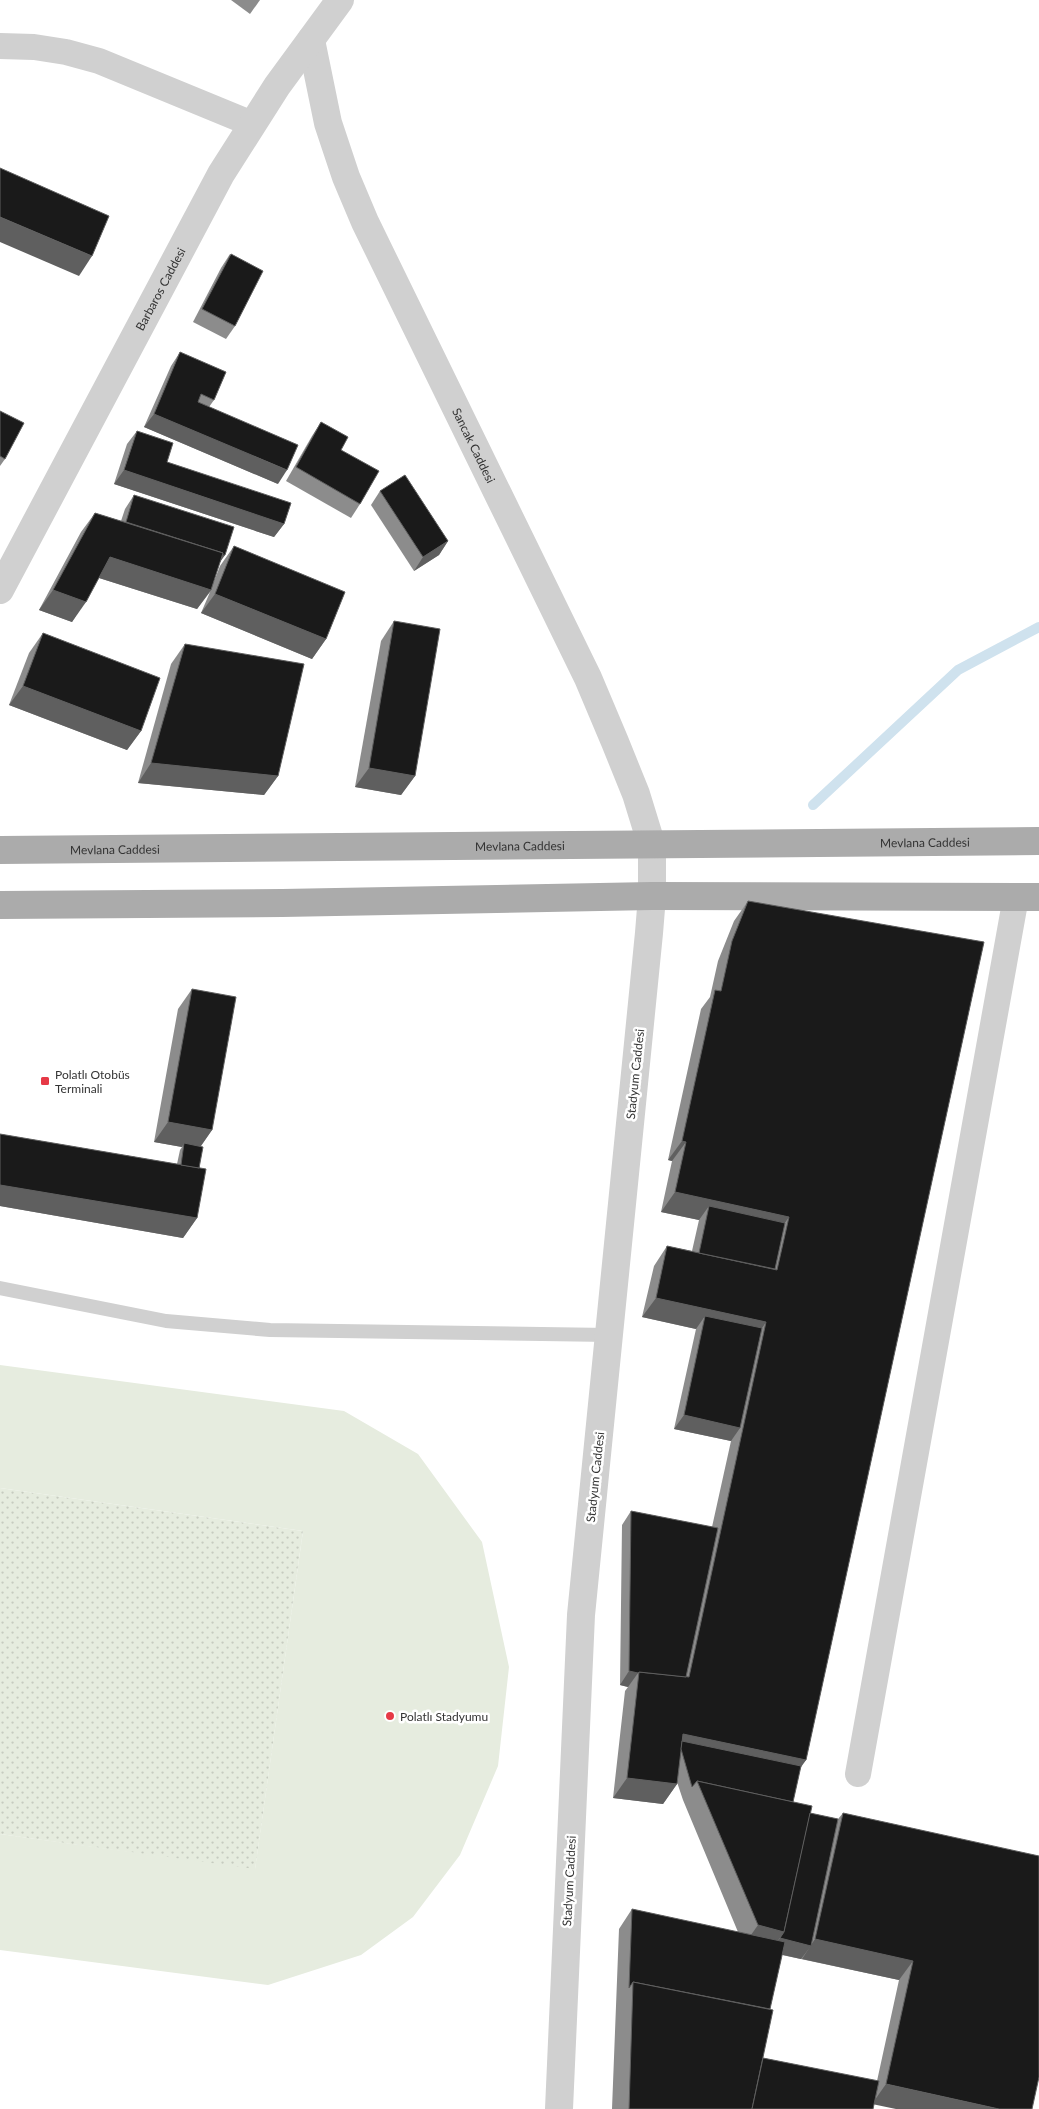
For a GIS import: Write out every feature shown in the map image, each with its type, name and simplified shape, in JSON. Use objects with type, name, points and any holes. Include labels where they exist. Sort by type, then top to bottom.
[{"type":"main road","name":"Mevlana Caddesi","points":[[0,850],[652,846],[811,842],[1039,841]]},
{"type":"main road","points":[[0,905],[282,903],[652,896],[1027,897]]},
{"type":"street","name":"Barbaros Caddesi","points":[[0,590],[221,174],[252,124],[340,0]]},
{"type":"street","name":"Sancak Caddesi","points":[[311,40],[328,123],[346,177],[365,222],[588,678],[632,785],[652,846]]},
{"type":"street","points":[[0,46],[34,47],[66,52],[99,61],[252,124]]},
{"type":"street","name":"Stadyum Caddesi","points":[[559,2109],[581,1615],[652,896],[652,846]]},
{"type":"street","points":[[858,1774],[1027,897]]},
{"type":"lane","points":[[0,1288],[166,1321],[270,1330],[609,1334]]},
{"type":"shaded area","name":"Polatlı Stadyumu","points":[[0,1365],[344,1411],[418,1454],[482,1542],[509,1667],[498,1766],[460,1855],[413,1917],[361,1955],[268,1985],[0,1950],[0,1834],[255,1869],[303,1531],[0,1488]]},
{"type":"shaded area","points":[[0,1488],[303,1531],[255,1870],[0,1834]]},
{"type":"building","points":[[0,168],[109,216],[92,256],[0,217]]},
{"type":"building","points":[[231,254],[263,271],[235,326],[202,309]]},
{"type":"building","points":[[180,352],[226,372],[214,400],[201,394],[198,402],[298,445],[287,470],[154,414]]},
{"type":"building","points":[[0,411],[24,423],[5,459],[0,456]]},
{"type":"building","points":[[321,422],[348,437],[341,450],[379,471],[360,504],[296,467]]},
{"type":"building","points":[[137,431],[173,443],[167,462],[291,503],[284,524],[124,470]]},
{"type":"building","points":[[405,475],[448,541],[423,557],[380,491]]},
{"type":"building","points":[[134,495],[234,527],[225,555],[126,522]]},
{"type":"building","points":[[95,513],[223,553],[211,590],[110,557],[86,602],[53,590]]},
{"type":"building","points":[[234,546],[345,592],[326,639],[215,594]]},
{"type":"building","points":[[394,621],[440,629],[415,776],[369,768]]},
{"type":"building","points":[[43,633],[160,678],[141,731],[23,686]]},
{"type":"building","points":[[185,644],[304,664],[278,776],[151,763]]},
{"type":"building","points":[[748,901],[984,942],[806,1760],[683,1734],[677,1784],[627,1778],[639,1672],[689,1677],[766,1322],[656,1298],[667,1246],[777,1270],[789,1217],[675,1192],[686,1142],[682,1141],[715,990],[721,991],[732,941]]},
{"type":"building","points":[[192,989],[236,997],[212,1130],[168,1122]]},
{"type":"building","points":[[0,1134],[206,1169],[197,1218],[0,1185]]},
{"type":"building","points":[[184,1143],[203,1147],[199,1168],[181,1165]]},
{"type":"building","points":[[709,1206],[785,1223],[775,1269],[699,1253]]},
{"type":"building","points":[[705,1316],[762,1328],[740,1428],[684,1415]]},
{"type":"building","points":[[631,1511],[718,1528],[686,1677],[629,1671]]},
{"type":"building","points":[[682,1741],[801,1766],[793,1802],[697,1781],[692,1787],[681,1749]]},
{"type":"building","points":[[697,1781],[812,1806],[784,1932],[758,1925]]},
{"type":"building","points":[[810,1813],[838,1819],[811,1946],[780,1938],[784,1932]]},
{"type":"building","points":[[843,1813],[1039,1856],[1039,2077],[1032,2109],[999,2109],[886,2084],[913,1961],[815,1939]]},
{"type":"building","points":[[632,1909],[785,1942],[770,2009],[633,1982],[629,1988]]},
{"type":"building","points":[[633,1982],[773,2010],[752,2109],[629,2109]]},
{"type":"building","points":[[763,2058],[879,2081],[873,2109],[752,2109]]},
{"type":"waterway","points":[[813,805],[958,670],[1039,627]]},
{"type":"place","name":"Polatlı Otobüs Terminali","points":[[45,1081]]},
{"type":"place","name":"Polatlı Stadyumu","points":[[390,1716]]}]
